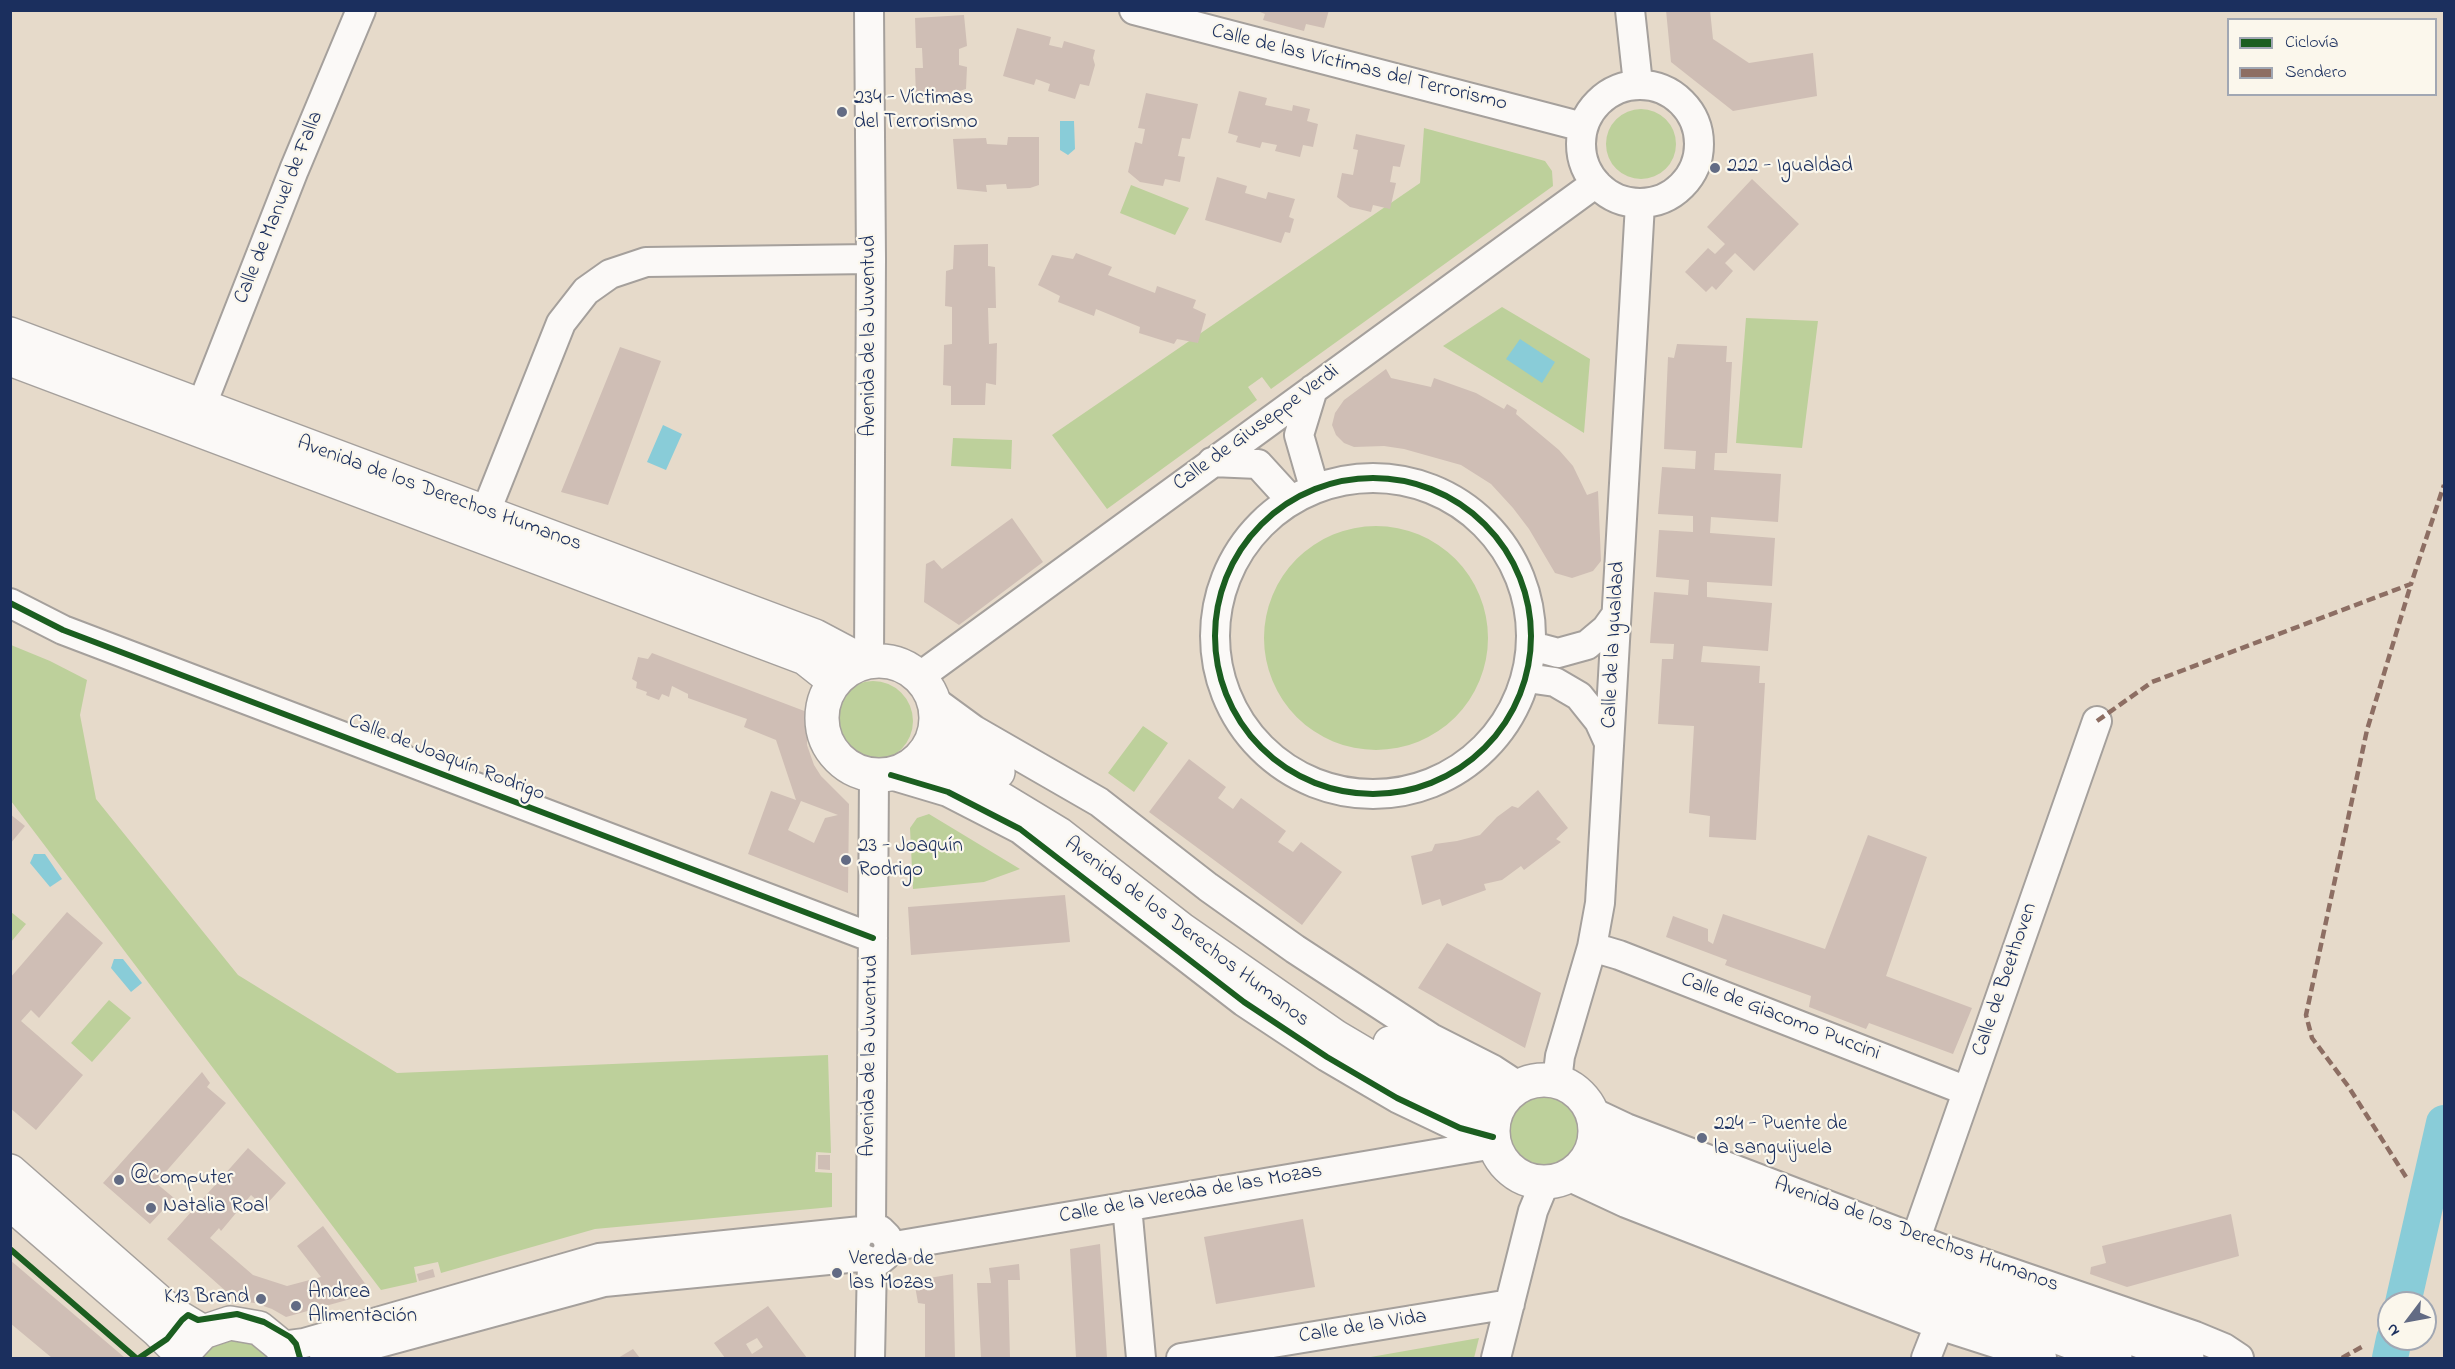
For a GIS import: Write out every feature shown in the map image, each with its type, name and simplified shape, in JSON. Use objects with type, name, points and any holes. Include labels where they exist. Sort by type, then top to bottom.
[{"type":"main road","name":"Avenida de los Derechos Humanos","points":[[10,334],[815,636],[866,661]]},
{"type":"main road","name":"Avenida de los Derechos Humanos","points":[[10,359],[805,658],[834,681]]},
{"type":"main road","points":[[866,661],[896,663],[930,701],[931,742],[921,758],[907,768],[882,775],[859,772],[845,765],[825,740],[822,725],[822,710],[826,695],[834,681],[844,672],[866,661]]},
{"type":"main road","name":"Avenida de los Derechos Humanos","points":[[930,701],[963,751],[1071,815],[1194,911],[1348,1017],[1419,1060],[1512,1091]]},
{"type":"main road","name":"Avenida de los Derechos Humanos","points":[[921,758],[956,771],[1059,834],[1181,929],[1336,1036],[1493,1137]]},
{"type":"main road","points":[[1544,1079],[1557,1081],[1578,1092],[1576,1156],[1529,1180],[1514,1173],[1503,1161],[1493,1137],[1498,1107],[1512,1091],[1530,1081],[1544,1079]]},
{"type":"main road","name":"Avenida de los Derechos Humanos","points":[[1576,1156],[1661,1167],[2187,1359]]},
{"type":"main road","points":[[1576,1156],[1608,1173],[2115,1359]]},
{"type":"main road","points":[[10,1171],[173,1314],[189,1349]]},
{"type":"main road","points":[[10,1203],[158,1331],[189,1349]]},
{"type":"main road","points":[[189,1349],[230,1323],[258,1328],[283,1352]]},
{"type":"street","name":"Calle de Manuel de Falla","points":[[201,407],[294,170],[361,10]]},
{"type":"street","name":"Avenida de la Juventud","points":[[866,661],[871,259],[869,10]]},
{"type":"street","name":"Calle de las Víctimas del Terrorismo","points":[[1134,10],[1583,127]]},
{"type":"street","points":[[1630,10],[1638,84]]},
{"type":"street","points":[[1638,84],[1657,87],[1674,95],[1688,108],[1697,124],[1700,143],[1697,162],[1689,179],[1676,192],[1659,201],[1640,204],[1608,195],[1596,183],[1585,166],[1581,147],[1583,127],[1591,110],[1604,96],[1620,88],[1638,84]]},
{"type":"street","name":"Calle de Giuseppe Verdi","points":[[930,701],[1212,462],[1596,183]]},
{"type":"street","name":"Calle de la Igualdad","points":[[1557,1081],[1560,1056],[1592,947],[1600,903],[1640,204]]},
{"type":"street","points":[[486,511],[561,323],[586,291],[610,274],[646,262],[871,259]]},
{"type":"street","points":[[1302,494],[1299,435],[1313,388]]},
{"type":"street","points":[[1212,462],[1258,464],[1302,494]]},
{"type":"street","points":[[1366,476],[1419,483],[1467,507],[1504,545],[1527,593],[1532,646],[1527,678],[1511,716],[1486,749],[1453,774],[1425,786],[1374,795],[1333,789],[1295,774],[1263,749],[1237,717],[1221,679],[1215,638],[1219,597],[1234,559],[1258,525],[1302,494],[1366,476]]},
{"type":"street","name":"Calle de Joaquín Rodrigo","points":[[10,603],[63,630],[873,938]]},
{"type":"street","points":[[1532,646],[1558,652],[1587,645],[1606,629],[1616,615]]},
{"type":"street","points":[[1527,678],[1555,682],[1579,696],[1599,721],[1609,744]]},
{"type":"street","name":"Calle de Beethoven","points":[[1916,1238],[2097,721]]},
{"type":"street","name":"Avenida de la Juventud","points":[[870,1359],[873,938],[882,775]]},
{"type":"street","name":"Avenida de los Derechos Humanos","points":[[882,775],[948,792],[1020,829],[1234,995],[1327,1057],[1397,1098],[1449,1123],[1493,1137]]},
{"type":"street","name":"Calle de Giacomo Puccini","points":[[1592,947],[1967,1091]]},
{"type":"street","name":"Avenida de los Derechos Humanos","points":[[1576,1156],[1626,1128],[1916,1238],[2141,1316],[2224,1348],[2239,1359]]},
{"type":"street","name":"Calle de la Vereda de las Mozas","points":[[324,1359],[604,1282],[1127,1206],[1493,1137]]},
{"type":"street","points":[[1496,1359],[1533,1211],[1576,1156],[1626,1203],[1939,1325],[2042,1359]]},
{"type":"street","points":[[1127,1206],[1141,1359]]},
{"type":"street","name":"Calle de la Vereda de las Mozas","points":[[283,1352],[304,1343],[599,1258],[870,1245]]},
{"type":"street","name":"Calle de la Vida","points":[[1181,1359],[1510,1304]]},
{"type":"street","points":[[1926,1359],[1939,1325]]},
{"type":"green space","points":[[1634,109],[1648,109],[1661,115],[1670,124],[1676,137],[1674,157],[1666,169],[1648,179],[1634,179],[1621,173],[1612,164],[1606,151],[1606,137],[1612,124],[1621,115]]},
{"type":"green space","points":[[1424,128],[1545,161],[1552,171],[1553,186],[1271,389],[1262,377],[1248,387],[1257,400],[1107,509],[1052,435],[1420,183]]},
{"type":"green space","points":[[1131,185],[1189,208],[1175,235],[1120,213]]},
{"type":"green space","points":[[1502,307],[1590,359],[1584,433],[1443,346]]},
{"type":"green space","points":[[1746,318],[1818,321],[1802,448],[1736,443]]},
{"type":"green space","points":[[953,438],[1012,440],[1011,469],[951,466]]},
{"type":"green space","points":[[1376,526],[1398,528],[1429,539],[1455,559],[1475,585],[1486,616],[1488,638],[1486,660],[1475,691],[1455,717],[1429,737],[1398,748],[1376,750],[1354,748],[1323,737],[1297,717],[1277,691],[1266,660],[1264,638],[1266,616],[1277,585],[1297,559],[1323,539],[1354,528]]},
{"type":"green space","points":[[11,645],[87,680],[80,715],[96,799],[238,975],[397,1073],[828,1055],[831,1153],[816,1152],[815,1172],[832,1173],[832,1207],[595,1229],[441,1273],[438,1262],[414,1267],[417,1282],[381,1290],[11,801]]},
{"type":"green space","points":[[865,681],[881,681],[895,687],[907,699],[913,713],[913,729],[907,743],[895,755],[881,761],[865,761],[851,755],[839,743],[833,729],[833,713],[839,699],[851,687]]},
{"type":"green space","points":[[1143,726],[1168,743],[1134,792],[1108,773]]},
{"type":"green space","points":[[929,814],[1020,869],[984,882],[913,889],[910,828],[917,818]]},
{"type":"green space","points":[[11,912],[26,924],[11,942]]},
{"type":"green space","points":[[109,1000],[131,1018],[92,1062],[71,1043]]},
{"type":"green space","points":[[1537,1093],[1551,1093],[1565,1099],[1576,1110],[1582,1124],[1579,1146],[1571,1158],[1551,1169],[1537,1169],[1523,1163],[1512,1152],[1506,1138],[1506,1124],[1512,1110],[1523,1099]]},
{"type":"green space","points":[[229,1336],[258,1343],[271,1358],[196,1358],[203,1349]]},
{"type":"green space","points":[[1479,1338],[1474,1358],[1365,1358]]},
{"type":"water","points":[[1060,121],[1074,121],[1075,149],[1068,155],[1060,150]]},
{"type":"water","points":[[1520,339],[1555,362],[1542,383],[1506,359]]},
{"type":"water","points":[[663,425],[682,434],[666,470],[647,462]]},
{"type":"water","points":[[34,854],[45,854],[62,879],[50,887],[30,863]]},
{"type":"water","points":[[114,959],[123,959],[142,983],[131,992],[111,968]]},
{"type":"building","points":[[1255,10],[1329,10],[1324,28],[1306,24],[1304,31],[1263,20],[1265,14]]},
{"type":"building","points":[[1666,10],[1710,10],[1713,39],[1749,63],[1813,53],[1817,96],[1733,111],[1671,62]]},
{"type":"building","points":[[964,15],[967,46],[959,49],[959,65],[967,67],[966,89],[953,93],[950,98],[930,101],[929,96],[916,96],[915,68],[923,68],[922,48],[916,48],[915,18]]},
{"type":"building","points":[[1017,28],[1051,37],[1049,45],[1062,48],[1064,41],[1095,50],[1093,58],[1095,65],[1089,86],[1080,84],[1075,99],[1048,91],[1050,84],[1036,79],[1034,85],[1003,76]]},
{"type":"building","points":[[1239,91],[1267,98],[1265,105],[1292,111],[1293,105],[1310,109],[1307,121],[1318,124],[1313,147],[1303,145],[1300,157],[1275,151],[1277,145],[1262,142],[1260,148],[1236,142],[1238,136],[1228,133]]},
{"type":"building","points":[[1146,93],[1198,104],[1190,139],[1182,138],[1178,156],[1185,157],[1180,182],[1165,179],[1163,186],[1140,182],[1128,172],[1135,142],[1142,144],[1145,129],[1138,128]]},
{"type":"building","points":[[1356,134],[1405,145],[1400,167],[1393,166],[1390,182],[1396,183],[1390,209],[1373,205],[1371,212],[1350,207],[1337,197],[1342,173],[1353,175],[1358,150],[1353,149]]},
{"type":"building","points":[[1008,137],[1039,137],[1039,185],[1030,188],[1007,189],[1006,184],[986,185],[987,192],[957,189],[953,139],[986,138],[987,144],[1007,145]]},
{"type":"building","points":[[1217,177],[1247,186],[1245,193],[1266,199],[1268,192],[1295,199],[1289,217],[1294,219],[1290,233],[1285,232],[1281,243],[1205,220]]},
{"type":"building","points":[[1752,179],[1799,224],[1754,271],[1735,253],[1725,263],[1733,271],[1716,290],[1712,286],[1706,292],[1685,272],[1708,248],[1715,254],[1725,244],[1707,227]]},
{"type":"building","points":[[988,244],[988,266],[995,267],[996,308],[988,308],[989,344],[997,343],[996,385],[986,383],[985,405],[951,405],[951,386],[943,385],[944,345],[952,344],[952,307],[945,306],[946,271],[953,269],[954,245]]},
{"type":"building","points":[[1076,253],[1112,267],[1108,275],[1155,293],[1157,286],[1196,300],[1193,308],[1206,314],[1198,343],[1177,339],[1174,344],[1139,333],[1140,327],[1096,309],[1094,316],[1058,302],[1060,296],[1038,285],[1052,255],[1073,259]]},
{"type":"building","points":[[1677,344],[1727,346],[1726,362],[1732,362],[1727,453],[1715,453],[1714,470],[1781,474],[1778,522],[1711,517],[1710,533],[1775,538],[1772,586],[1707,582],[1707,597],[1772,603],[1768,651],[1703,646],[1701,662],[1760,666],[1759,683],[1765,683],[1756,840],[1709,837],[1710,816],[1689,813],[1694,726],[1658,724],[1662,659],[1673,659],[1674,644],[1650,643],[1654,592],[1688,595],[1689,580],[1656,577],[1659,530],[1693,532],[1693,516],[1658,514],[1662,467],[1695,469],[1696,451],[1664,449],[1668,357],[1674,358]]},
{"type":"building","points":[[620,347],[661,361],[608,505],[561,492]]},
{"type":"building","points":[[1386,369],[1391,378],[1431,387],[1434,378],[1476,393],[1504,409],[1507,404],[1517,410],[1516,414],[1559,450],[1573,466],[1587,495],[1598,491],[1601,561],[1593,571],[1572,578],[1555,573],[1529,529],[1513,508],[1491,484],[1461,465],[1404,449],[1384,446],[1354,447],[1344,443],[1336,435],[1332,425],[1335,413],[1344,400]]},
{"type":"building","points":[[1012,518],[1043,562],[959,625],[924,602],[926,564],[934,560],[942,569]]},
{"type":"building","points":[[652,653],[807,712],[807,745],[814,765],[821,776],[849,804],[848,893],[748,854],[771,791],[796,800],[776,740],[744,727],[747,719],[688,698],[688,694],[672,686],[669,697],[662,694],[659,700],[646,695],[647,692],[636,688],[637,682],[632,679],[638,657],[648,659]],"holes":[[[801,801],[838,815],[825,818],[814,843],[788,830]]]},
{"type":"building","points":[[1189,759],[1226,787],[1218,798],[1233,809],[1241,798],[1286,831],[1278,842],[1293,852],[1301,842],[1342,872],[1302,925],[1149,812]]},
{"type":"building","points":[[1538,790],[1568,828],[1556,839],[1561,842],[1524,870],[1521,866],[1502,880],[1484,884],[1486,890],[1442,906],[1440,899],[1422,905],[1411,856],[1432,851],[1435,844],[1480,835],[1497,817],[1512,806],[1518,808]]},
{"type":"building","points":[[10,814],[25,826],[10,844]]},
{"type":"building","points":[[1868,835],[1927,857],[1886,976],[1972,1008],[1953,1054],[1869,1023],[1866,1029],[1809,1007],[1811,996],[1725,965],[1727,960],[1666,937],[1673,916],[1708,929],[1708,941],[1713,944],[1723,914],[1825,949]]},
{"type":"building","points":[[1065,895],[1070,942],[911,955],[908,907]]},
{"type":"building","points":[[67,912],[103,943],[39,1018],[31,1010],[21,1021],[83,1075],[36,1130],[10,1108],[10,978]]},
{"type":"building","points":[[1447,943],[1541,993],[1525,1048],[1418,988]]},
{"type":"building","points":[[202,1072],[210,1083],[207,1087],[226,1103],[156,1183],[174,1198],[150,1224],[103,1183]]},
{"type":"building","points":[[248,1148],[286,1183],[264,1207],[251,1195],[221,1231],[219,1228],[210,1238],[253,1275],[287,1286],[321,1277],[297,1246],[323,1226],[372,1293],[286,1317],[255,1303],[237,1301],[167,1239]]},
{"type":"building","points":[[818,1155],[830,1155],[830,1170],[818,1169]]},
{"type":"building","points":[[2231,1214],[2239,1256],[2127,1287],[2090,1274],[2091,1267],[2106,1263],[2102,1246]]},
{"type":"building","points":[[1303,1219],[1315,1287],[1216,1304],[1204,1237]]},
{"type":"building","points":[[1100,1244],[1107,1358],[1076,1358],[1070,1249]]},
{"type":"building","points":[[10,1260],[124,1357],[52,1358],[10,1323]]},
{"type":"building","points":[[1019,1264],[1020,1280],[1008,1280],[1010,1358],[981,1358],[977,1283],[991,1283],[989,1268]]},
{"type":"building","points":[[433,1269],[435,1277],[419,1281],[417,1274]]},
{"type":"building","points":[[953,1274],[955,1358],[925,1358],[925,1304],[918,1303],[915,1286],[923,1279]]},
{"type":"building","points":[[768,1306],[807,1358],[725,1358],[714,1343]],"holes":[[[757,1338],[763,1347],[752,1354],[746,1344]]]},
{"type":"building","points":[[633,1349],[640,1358],[618,1358]]},
{"type":"waterway","points":[[2406,1291],[2444,1123]]},
{"type":"waterway","points":[[2390,1358],[2391,1351]]},
{"type":"marked path","points":[[2097,721],[2152,682],[2411,584],[2444,485]]},
{"type":"marked path","points":[[2406,1177],[2348,1086],[2312,1038],[2306,1015],[2367,730],[2411,584]]},
{"type":"marked path","points":[[2342,1358],[2365,1345]]},
{"type":"cycle path","points":[[1373,478],[1404,481],[1434,490],[1461,505],[1485,524],[1504,548],[1519,575],[1528,605],[1531,636],[1528,667],[1519,697],[1504,724],[1485,748],[1461,767],[1434,782],[1404,791],[1373,794],[1342,791],[1312,782],[1285,767],[1261,748],[1242,724],[1227,697],[1218,667],[1215,636],[1218,605],[1227,575],[1242,548],[1261,524],[1285,505],[1312,490],[1342,481],[1373,478]]},
{"type":"cycle path","points":[[10,603],[63,630],[873,938]]},
{"type":"cycle path","points":[[891,775],[948,792],[1020,829],[1244,1002],[1327,1057],[1397,1098],[1460,1128],[1493,1137]]},
{"type":"cycle path","points":[[10,1249],[136,1358]]},
{"type":"cycle path","points":[[139,1358],[167,1339],[188,1315],[198,1320],[237,1314],[264,1322],[290,1337],[296,1344],[300,1358]]},
{"type":"place","name":"234 - Víctimas del Terrorismo","points":[[842,112]]},
{"type":"place","name":"222 - Igualdad","points":[[1715,168]]},
{"type":"place","name":"23 - Joaquín Rodrigo","points":[[846,860]]},
{"type":"place","name":"224 - Puente de la sanguijuela","points":[[1702,1138]]},
{"type":"place","name":"@Computer","points":[[119,1180]]},
{"type":"place","name":"Natalia Roal","points":[[151,1208]]},
{"type":"place","name":"Vereda de las Mozas","points":[[837,1273]]},
{"type":"place","name":"K13 Brand","points":[[261,1299]]},
{"type":"place","name":"Andrea Alimentación","points":[[296,1306]]}]
